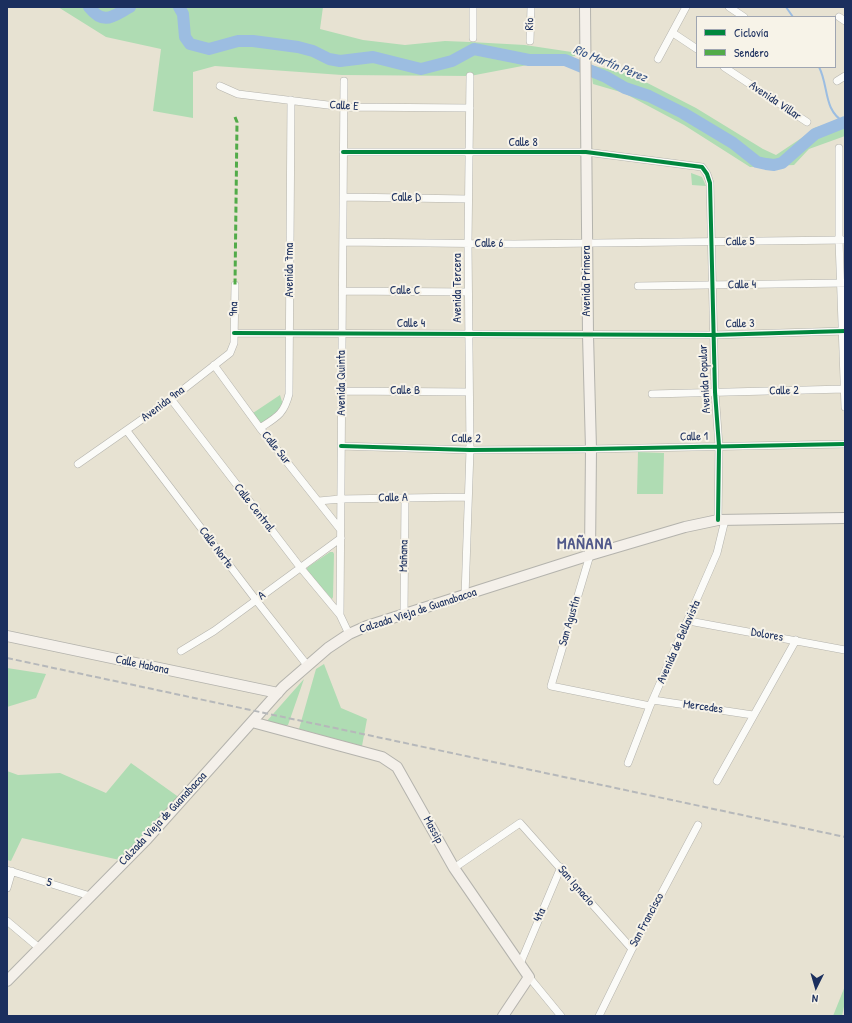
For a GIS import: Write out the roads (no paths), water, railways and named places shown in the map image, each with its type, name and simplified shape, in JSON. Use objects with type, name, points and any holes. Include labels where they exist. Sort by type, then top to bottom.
[{"type":"main road","name":"Avenida Primera","points":[[585,7],[588,335],[591,449],[590,555]]},
{"type":"main road","name":"Calzada Vieja de Guanabacoa","points":[[7,981],[167,817],[278,693],[307,665],[349,634],[367,626],[466,596],[590,555],[685,527],[722,520],[845,518]]},
{"type":"main road","name":"Calle Habana","points":[[7,636],[278,693]]},
{"type":"main road","name":"Massip","points":[[252,722],[382,756],[397,767],[454,868],[529,977]]},
{"type":"main road","points":[[504,1016],[529,977]]},
{"type":"street","points":[[473,7],[473,38]]},
{"type":"street","name":"Río","points":[[530,41],[531,7]]},
{"type":"street","points":[[658,59],[686,7]]},
{"type":"street","points":[[728,7],[742,16]]},
{"type":"street","points":[[673,32],[696,48]]},
{"type":"street","name":"Avenida Villar","points":[[726,68],[807,122]]},
{"type":"street","name":"Avenida Tercera","points":[[466,596],[467,497],[470,450],[468,198],[470,76]]},
{"type":"street","points":[[837,81],[845,76]]},
{"type":"street","name":"Avenida Quinta","points":[[344,81],[340,614],[349,634]]},
{"type":"street","name":"Calle E","points":[[220,86],[238,94],[344,107],[470,108]]},
{"type":"street","name":"Avenida 7ma","points":[[260,428],[275,418],[286,408],[288,394],[291,100]]},
{"type":"street","points":[[839,148],[845,407]]},
{"type":"street","name":"Calle 8","points":[[343,152],[586,152],[702,167]]},
{"type":"street","name":"Avenida Popular","points":[[702,167],[707,174],[710,183],[715,392],[722,520]]},
{"type":"street","name":"Calle D","points":[[344,198],[468,198]]},
{"type":"street","name":"Calle 5","points":[[587,243],[842,240]]},
{"type":"street","name":"Calle 6","points":[[343,242],[468,244],[587,243]]},
{"type":"street","name":"Calle 4","points":[[638,286],[843,283]]},
{"type":"street","name":"9na","points":[[234,333],[235,285]]},
{"type":"street","name":"Calle C","points":[[343,291],[468,292]]},
{"type":"street","name":"Calle 3","points":[[588,335],[713,335],[843,331]]},
{"type":"street","name":"Calle 4","points":[[234,333],[588,335]]},
{"type":"street","name":"Avenida 9na","points":[[78,464],[171,399],[230,353],[234,343],[234,333]]},
{"type":"street","name":"Calle Sur","points":[[214,365],[260,428],[340,529]]},
{"type":"street","name":"Calle 2","points":[[652,394],[844,389]]},
{"type":"street","name":"Calle B","points":[[342,391],[469,392]]},
{"type":"street","name":"Calle Central","points":[[171,399],[300,567],[340,614]]},
{"type":"street","name":"Calle Norte","points":[[127,430],[307,665]]},
{"type":"street","name":"Calle 1","points":[[591,449],[845,444]]},
{"type":"street","name":"Calle 2","points":[[341,446],[470,450],[591,449]]},
{"type":"street","name":"Calle A","points":[[319,501],[340,499],[467,497]]},
{"type":"street","name":"Mañana","points":[[404,615],[405,498]]},
{"type":"street","name":"Avenida de Bellavista","points":[[628,763],[652,703],[689,621],[717,553],[722,520]]},
{"type":"street","name":"A","points":[[181,651],[214,631],[341,538]]},
{"type":"street","name":"San Agustín","points":[[551,686],[590,555]]},
{"type":"street","name":"Dolores","points":[[689,621],[845,650]]},
{"type":"street","points":[[717,780],[796,640]]},
{"type":"street","name":"Mercedes","points":[[551,686],[652,703],[754,715]]},
{"type":"street","name":"San Ignacio","points":[[454,868],[520,823],[561,867],[632,949]]},
{"type":"street","name":"San Francisco","points":[[599,1016],[632,949],[698,825]]},
{"type":"street","name":"4ta","points":[[520,964],[561,867]]},
{"type":"street","points":[[7,888],[9,871]]},
{"type":"street","name":"5","points":[[9,871],[90,896]]},
{"type":"street","points":[[7,921],[38,948]]},
{"type":"street","name":"Massip","points":[[529,977],[561,1016]]},
{"type":"waterway","name":"Río Martín Pérez","points":[[89,7],[94,13],[104,18],[114,16],[130,7]]},
{"type":"waterway","name":"Río Martín Pérez","points":[[179,7],[183,14],[185,37],[190,44],[209,49],[238,41],[253,41],[298,47],[313,51],[329,59],[340,61],[373,57],[421,69],[452,61],[474,49],[529,60],[565,60],[606,77],[625,88],[649,96],[683,113],[733,143],[757,162],[766,164],[774,165],[782,163],[815,134],[845,122]]},
{"type":"waterway","points":[[786,7],[792,16]]},
{"type":"waterway","points":[[819,68],[829,104],[837,117],[844,122]]},
{"type":"railway","points":[[7,658],[845,837]]},
{"type":"district","name":"MAÑANA","points":[[585,545]]}]
